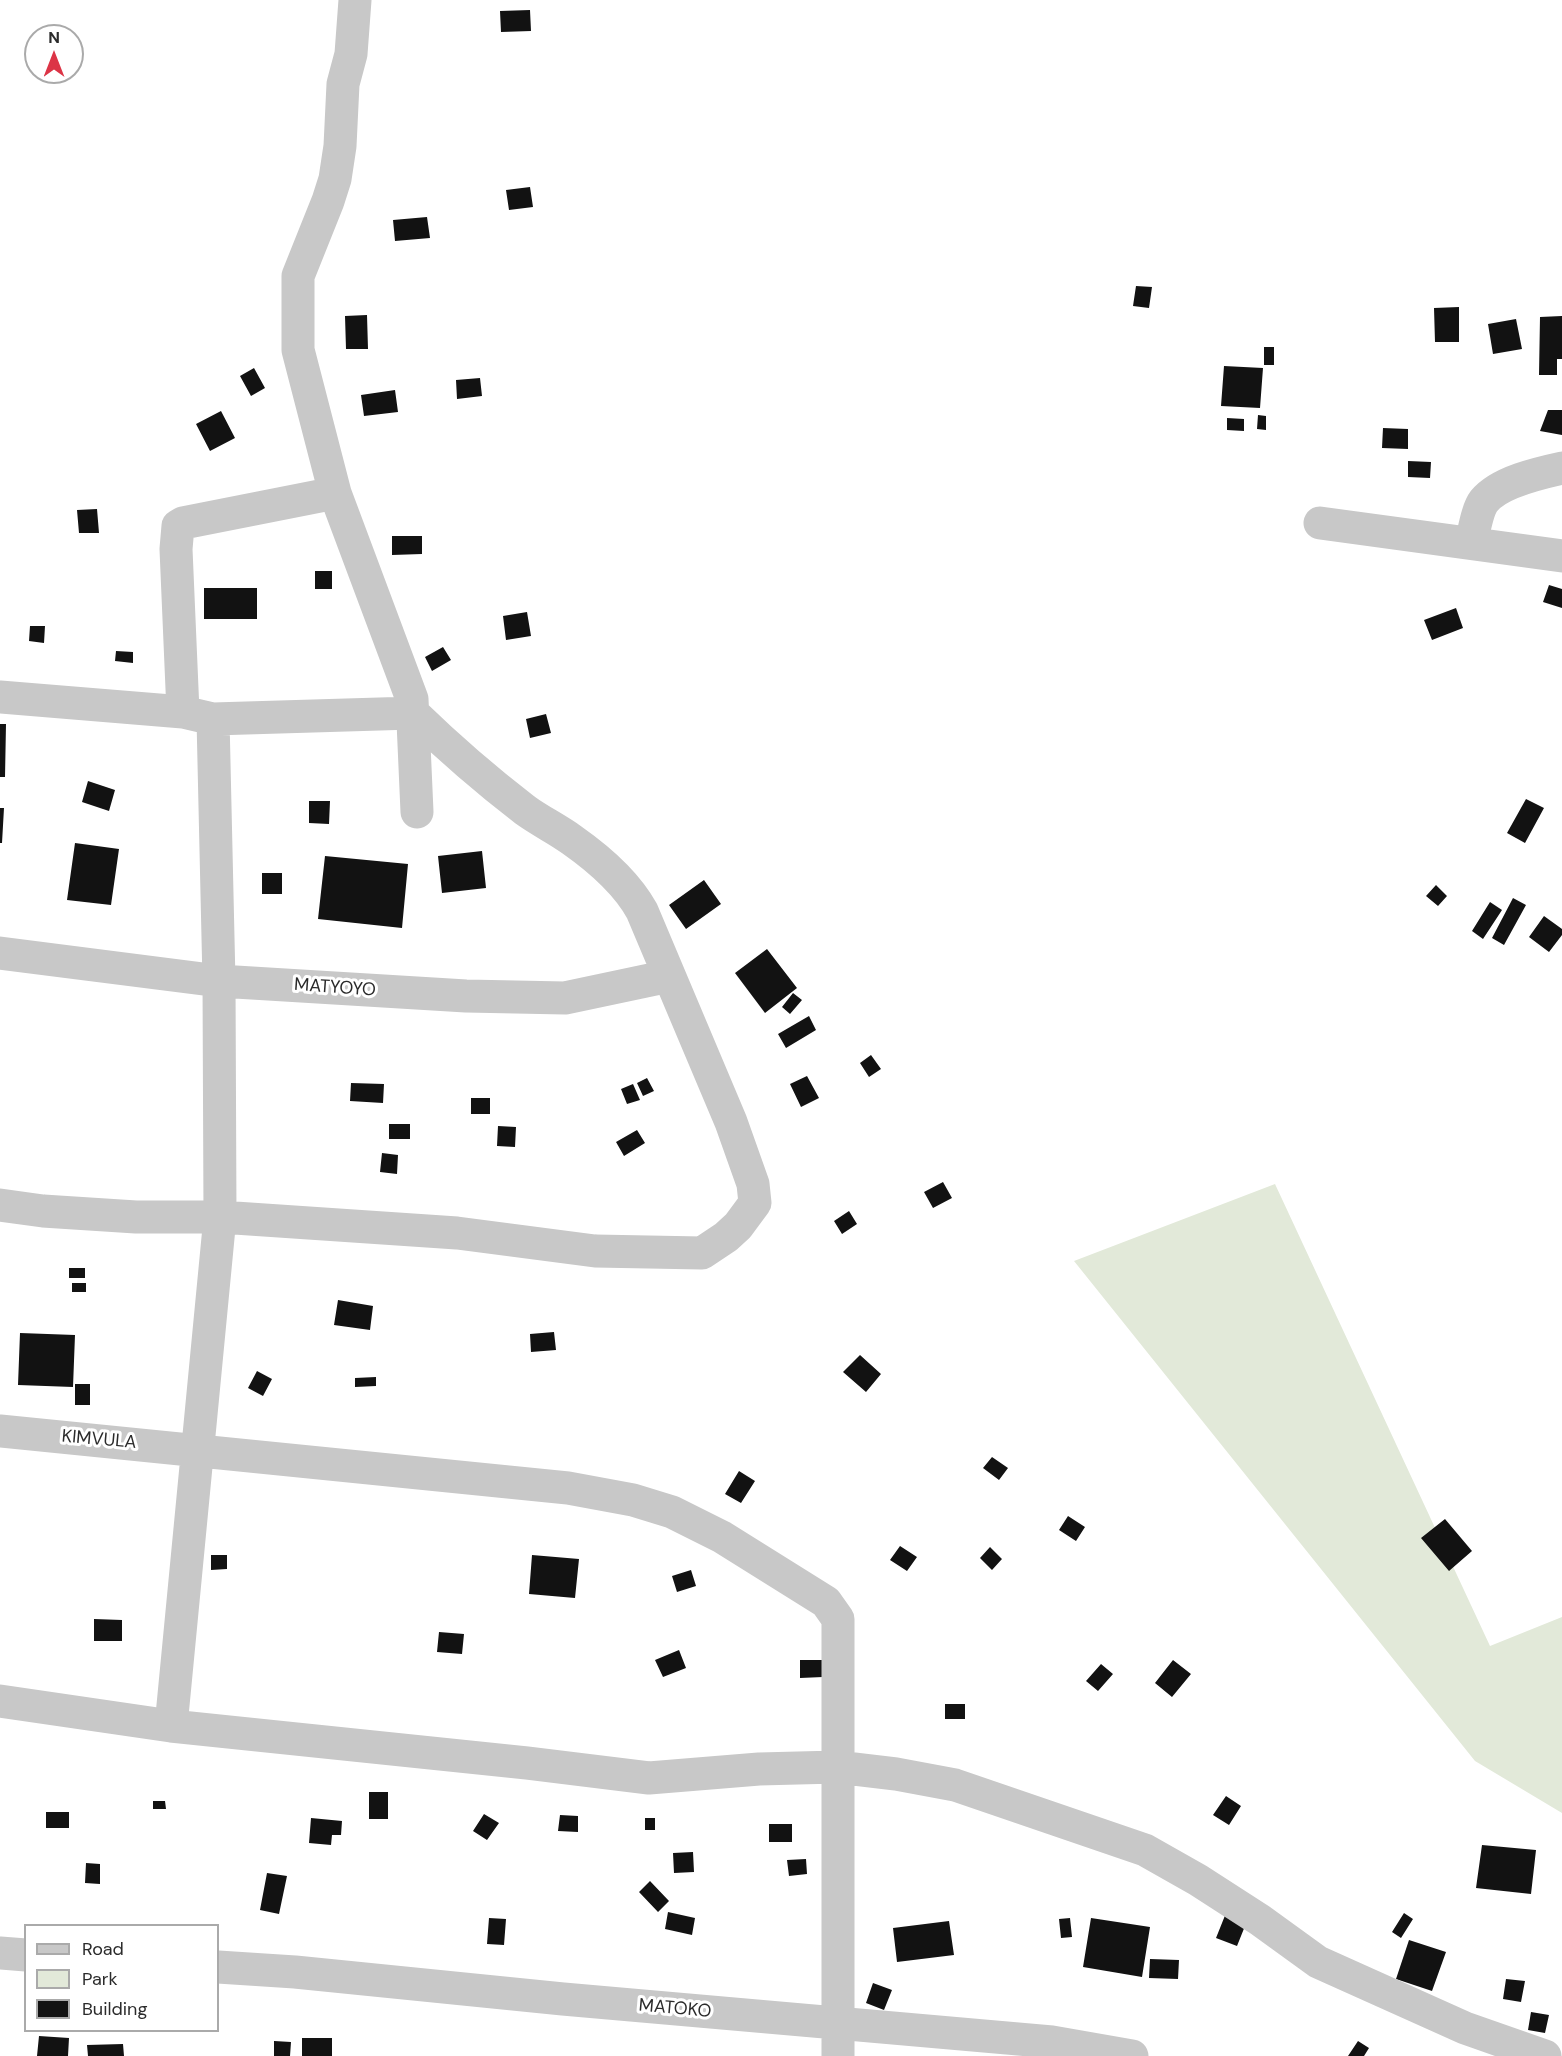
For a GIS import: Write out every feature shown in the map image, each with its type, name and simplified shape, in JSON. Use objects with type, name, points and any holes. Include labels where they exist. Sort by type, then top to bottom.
[{"type":"street","points":[[355,0],[351,54],[343,84],[340,146],[335,179],[298,276],[298,350],[335,494],[412,699],[417,812]]},
{"type":"street","points":[[1471,543],[1482,503],[1492,494],[1527,476],[1562,468]]},
{"type":"street","points":[[171,1726],[220,1217],[219,981],[198,716],[176,549],[178,526],[183,523],[335,494]]},
{"type":"street","points":[[1320,523],[1562,556]]},
{"type":"street","points":[[0,697],[198,716],[413,713],[496,787],[608,868],[634,897],[642,911],[731,1122],[755,1193],[755,1203],[738,1226],[712,1248],[702,1253],[596,1251],[458,1233],[220,1217],[136,1217],[43,1211],[0,1205]]},
{"type":"street","name":"MATYOYO","points":[[0,952],[219,981],[466,996],[565,998],[669,976]]},
{"type":"street","name":"KIMVULA","points":[[0,1431],[568,1488],[633,1500],[672,1512],[722,1537],[826,1602],[838,1619],[838,2056]]},
{"type":"street","points":[[0,1701],[171,1726],[649,1778],[759,1769],[837,1767],[896,1774],[955,1785],[1144,1850],[1198,1880],[1260,1920],[1318,1962],[1465,2028],[1545,2056]]},
{"type":"street","points":[[0,1953],[24,1955]]},
{"type":"street","name":"MATOKO","points":[[219,1967],[295,1972],[562,1999],[1052,2042],[1132,2056]]},
{"type":"green space","points":[[1275,1184],[1490,1646],[1562,1617],[1562,1813],[1475,1761],[1074,1261]]},
{"type":"building","points":[[530,10],[531,31],[501,32],[500,11]]},
{"type":"building","points":[[530,187],[533,207],[509,210],[506,190]]},
{"type":"building","points":[[427,217],[430,238],[395,241],[393,220]]},
{"type":"building","points":[[1136,286],[1152,287],[1149,308],[1133,306]]},
{"type":"building","points":[[1459,307],[1459,342],[1435,342],[1434,308]]},
{"type":"building","points":[[367,315],[368,349],[346,349],[345,316]]},
{"type":"building","points":[[1562,316],[1562,359],[1557,359],[1557,375],[1539,375],[1540,317]]},
{"type":"building","points":[[1516,319],[1522,349],[1493,354],[1488,324]]},
{"type":"building","points":[[1264,347],[1274,347],[1274,365],[1264,365]]},
{"type":"building","points":[[1224,366],[1263,368],[1260,408],[1221,406]]},
{"type":"building","points":[[254,368],[265,388],[251,396],[240,376]]},
{"type":"building","points":[[480,378],[482,396],[457,399],[456,380]]},
{"type":"building","points":[[395,390],[398,412],[364,416],[361,395]]},
{"type":"building","points":[[1548,410],[1562,410],[1562,435],[1540,431]]},
{"type":"building","points":[[221,411],[235,438],[210,451],[196,424]]},
{"type":"building","points":[[1258,415],[1266,416],[1266,430],[1257,429]]},
{"type":"building","points":[[1227,418],[1244,419],[1244,431],[1227,430]]},
{"type":"building","points":[[1383,428],[1408,429],[1408,449],[1382,448]]},
{"type":"building","points":[[1408,461],[1431,462],[1430,478],[1408,477]]},
{"type":"building","points":[[97,509],[99,533],[79,533],[77,510]]},
{"type":"building","points":[[392,536],[422,536],[422,554],[392,555]]},
{"type":"building","points":[[315,571],[332,571],[332,589],[315,589]]},
{"type":"building","points":[[1549,585],[1562,589],[1562,608],[1543,602]]},
{"type":"building","points":[[204,588],[257,588],[257,619],[204,619]]},
{"type":"building","points":[[1456,608],[1463,628],[1432,640],[1424,620]]},
{"type":"building","points":[[527,612],[531,636],[506,640],[503,616]]},
{"type":"building","points":[[30,626],[45,626],[44,643],[29,641]]},
{"type":"building","points":[[443,647],[451,660],[432,671],[425,657]]},
{"type":"building","points":[[116,651],[133,652],[133,663],[115,661]]},
{"type":"building","points":[[546,714],[551,733],[530,738],[526,719]]},
{"type":"building","points":[[0,724],[6,724],[5,777],[0,777]]},
{"type":"building","points":[[88,781],[115,790],[109,811],[82,802]]},
{"type":"building","points":[[1526,799],[1544,808],[1525,843],[1507,833]]},
{"type":"building","points":[[309,801],[330,801],[329,824],[309,823]]},
{"type":"building","points":[[0,808],[4,808],[2,843],[0,843]]},
{"type":"building","points":[[75,843],[119,849],[111,905],[67,900]]},
{"type":"building","points":[[482,851],[486,888],[442,893],[438,856]]},
{"type":"building","points":[[325,856],[408,864],[402,928],[318,919]]},
{"type":"building","points":[[262,873],[282,873],[282,894],[262,894]]},
{"type":"building","points":[[704,880],[721,904],[686,929],[669,905]]},
{"type":"building","points":[[1436,885],[1447,896],[1438,906],[1426,896]]},
{"type":"building","points":[[1513,898],[1526,905],[1504,945],[1492,938]]},
{"type":"building","points":[[1490,902],[1502,910],[1483,939],[1472,931]]},
{"type":"building","points":[[1544,916],[1562,929],[1562,935],[1549,952],[1529,937]]},
{"type":"building","points":[[767,949],[797,988],[765,1013],[735,973]]},
{"type":"building","points":[[793,993],[802,1000],[790,1014],[782,1007]]},
{"type":"building","points":[[809,1016],[816,1030],[786,1048],[778,1034]]},
{"type":"building","points":[[871,1055],[881,1069],[869,1077],[860,1063]]},
{"type":"building","points":[[807,1076],[819,1098],[801,1107],[790,1084]]},
{"type":"building","points":[[647,1078],[654,1091],[643,1096],[637,1083]]},
{"type":"building","points":[[351,1083],[384,1084],[383,1103],[350,1101]]},
{"type":"building","points":[[633,1084],[640,1100],[627,1104],[621,1089]]},
{"type":"building","points":[[471,1098],[490,1098],[490,1114],[471,1114]]},
{"type":"building","points":[[389,1124],[410,1124],[410,1139],[389,1139]]},
{"type":"building","points":[[498,1126],[516,1127],[515,1147],[497,1146]]},
{"type":"building","points":[[637,1130],[645,1143],[624,1156],[616,1142]]},
{"type":"building","points":[[382,1153],[398,1155],[397,1174],[380,1172]]},
{"type":"building","points":[[943,1182],[952,1198],[933,1208],[924,1192]]},
{"type":"building","points":[[849,1211],[857,1224],[842,1234],[834,1221]]},
{"type":"building","points":[[69,1268],[85,1268],[85,1278],[69,1278]]},
{"type":"building","points":[[72,1283],[86,1283],[86,1292],[72,1292]]},
{"type":"building","points":[[338,1300],[373,1306],[370,1330],[334,1325]]},
{"type":"building","points":[[554,1332],[556,1350],[531,1352],[530,1334]]},
{"type":"building","points":[[20,1333],[75,1335],[73,1387],[18,1385]]},
{"type":"building","points":[[860,1355],[881,1374],[866,1392],[843,1372]]},
{"type":"building","points":[[257,1371],[272,1379],[263,1396],[248,1388]]},
{"type":"building","points":[[376,1377],[376,1386],[355,1387],[355,1378]]},
{"type":"building","points":[[75,1384],[90,1384],[90,1405],[75,1405]]},
{"type":"building","points":[[992,1457],[1008,1468],[999,1480],[983,1468]]},
{"type":"building","points":[[739,1471],[755,1481],[741,1503],[725,1494]]},
{"type":"building","points":[[1068,1516],[1085,1527],[1076,1541],[1059,1530]]},
{"type":"building","points":[[1445,1519],[1472,1551],[1449,1571],[1421,1538]]},
{"type":"building","points":[[900,1546],[917,1557],[907,1571],[890,1560]]},
{"type":"building","points":[[990,1547],[1002,1559],[992,1570],[980,1558]]},
{"type":"building","points":[[211,1555],[227,1555],[227,1569],[211,1570]]},
{"type":"building","points":[[532,1555],[579,1559],[575,1598],[529,1594]]},
{"type":"building","points":[[691,1570],[696,1586],[677,1592],[672,1576]]},
{"type":"building","points":[[94,1619],[122,1620],[122,1641],[94,1641]]},
{"type":"building","points":[[439,1632],[464,1634],[462,1654],[437,1652]]},
{"type":"building","points":[[679,1650],[686,1668],[663,1677],[655,1660]]},
{"type":"building","points":[[800,1660],[823,1660],[823,1677],[800,1678]]},
{"type":"building","points":[[1173,1660],[1191,1674],[1172,1697],[1155,1683]]},
{"type":"building","points":[[1101,1664],[1113,1674],[1098,1691],[1086,1681]]},
{"type":"building","points":[[945,1704],[965,1704],[965,1719],[945,1719]]},
{"type":"building","points":[[369,1792],[388,1792],[388,1819],[369,1819]]},
{"type":"building","points":[[1226,1796],[1241,1806],[1229,1825],[1213,1815]]},
{"type":"building","points":[[153,1801],[165,1801],[166,1809],[153,1809]]},
{"type":"building","points":[[46,1812],[69,1812],[69,1828],[46,1828]]},
{"type":"building","points":[[484,1814],[499,1823],[487,1840],[473,1831]]},
{"type":"building","points":[[560,1815],[578,1816],[578,1832],[558,1831]]},
{"type":"building","points":[[311,1818],[342,1821],[341,1835],[332,1835],[331,1845],[309,1843]]},
{"type":"building","points":[[645,1818],[655,1818],[655,1830],[645,1830]]},
{"type":"building","points":[[769,1824],[792,1824],[792,1842],[769,1842]]},
{"type":"building","points":[[1482,1845],[1536,1850],[1531,1894],[1476,1888]]},
{"type":"building","points":[[693,1852],[694,1872],[674,1873],[673,1853]]},
{"type":"building","points":[[806,1859],[807,1874],[789,1876],[787,1860]]},
{"type":"building","points":[[86,1863],[100,1864],[100,1884],[85,1883]]},
{"type":"building","points":[[267,1873],[287,1876],[279,1914],[260,1910]]},
{"type":"building","points":[[650,1881],[669,1901],[658,1912],[639,1892]]},
{"type":"building","points":[[668,1912],[695,1918],[692,1935],[665,1929]]},
{"type":"building","points":[[1226,1913],[1247,1921],[1237,1946],[1216,1938]]},
{"type":"building","points":[[1404,1913],[1413,1919],[1401,1938],[1392,1932]]},
{"type":"building","points":[[489,1918],[506,1919],[504,1945],[487,1944]]},
{"type":"building","points":[[1070,1918],[1072,1937],[1061,1938],[1059,1919]]},
{"type":"building","points":[[1091,1918],[1150,1927],[1142,1977],[1083,1967]]},
{"type":"building","points":[[949,1921],[954,1955],[897,1962],[893,1928]]},
{"type":"building","points":[[1409,1940],[1446,1952],[1432,1991],[1396,1979]]},
{"type":"building","points":[[1150,1959],[1179,1960],[1178,1979],[1149,1978]]},
{"type":"building","points":[[1506,1979],[1525,1981],[1521,2002],[1503,1999]]},
{"type":"building","points":[[873,1983],[892,1990],[884,2010],[866,2003]]},
{"type":"building","points":[[1531,2012],[1549,2015],[1545,2033],[1528,2030]]},
{"type":"building","points":[[39,2036],[69,2038],[68,2056],[37,2056]]},
{"type":"building","points":[[302,2038],[332,2038],[332,2056],[302,2056]]},
{"type":"building","points":[[274,2041],[291,2042],[290,2056],[274,2056]]},
{"type":"building","points":[[1358,2041],[1369,2048],[1364,2056],[1348,2056]]},
{"type":"building","points":[[123,2044],[124,2056],[88,2056],[87,2045]]}]
